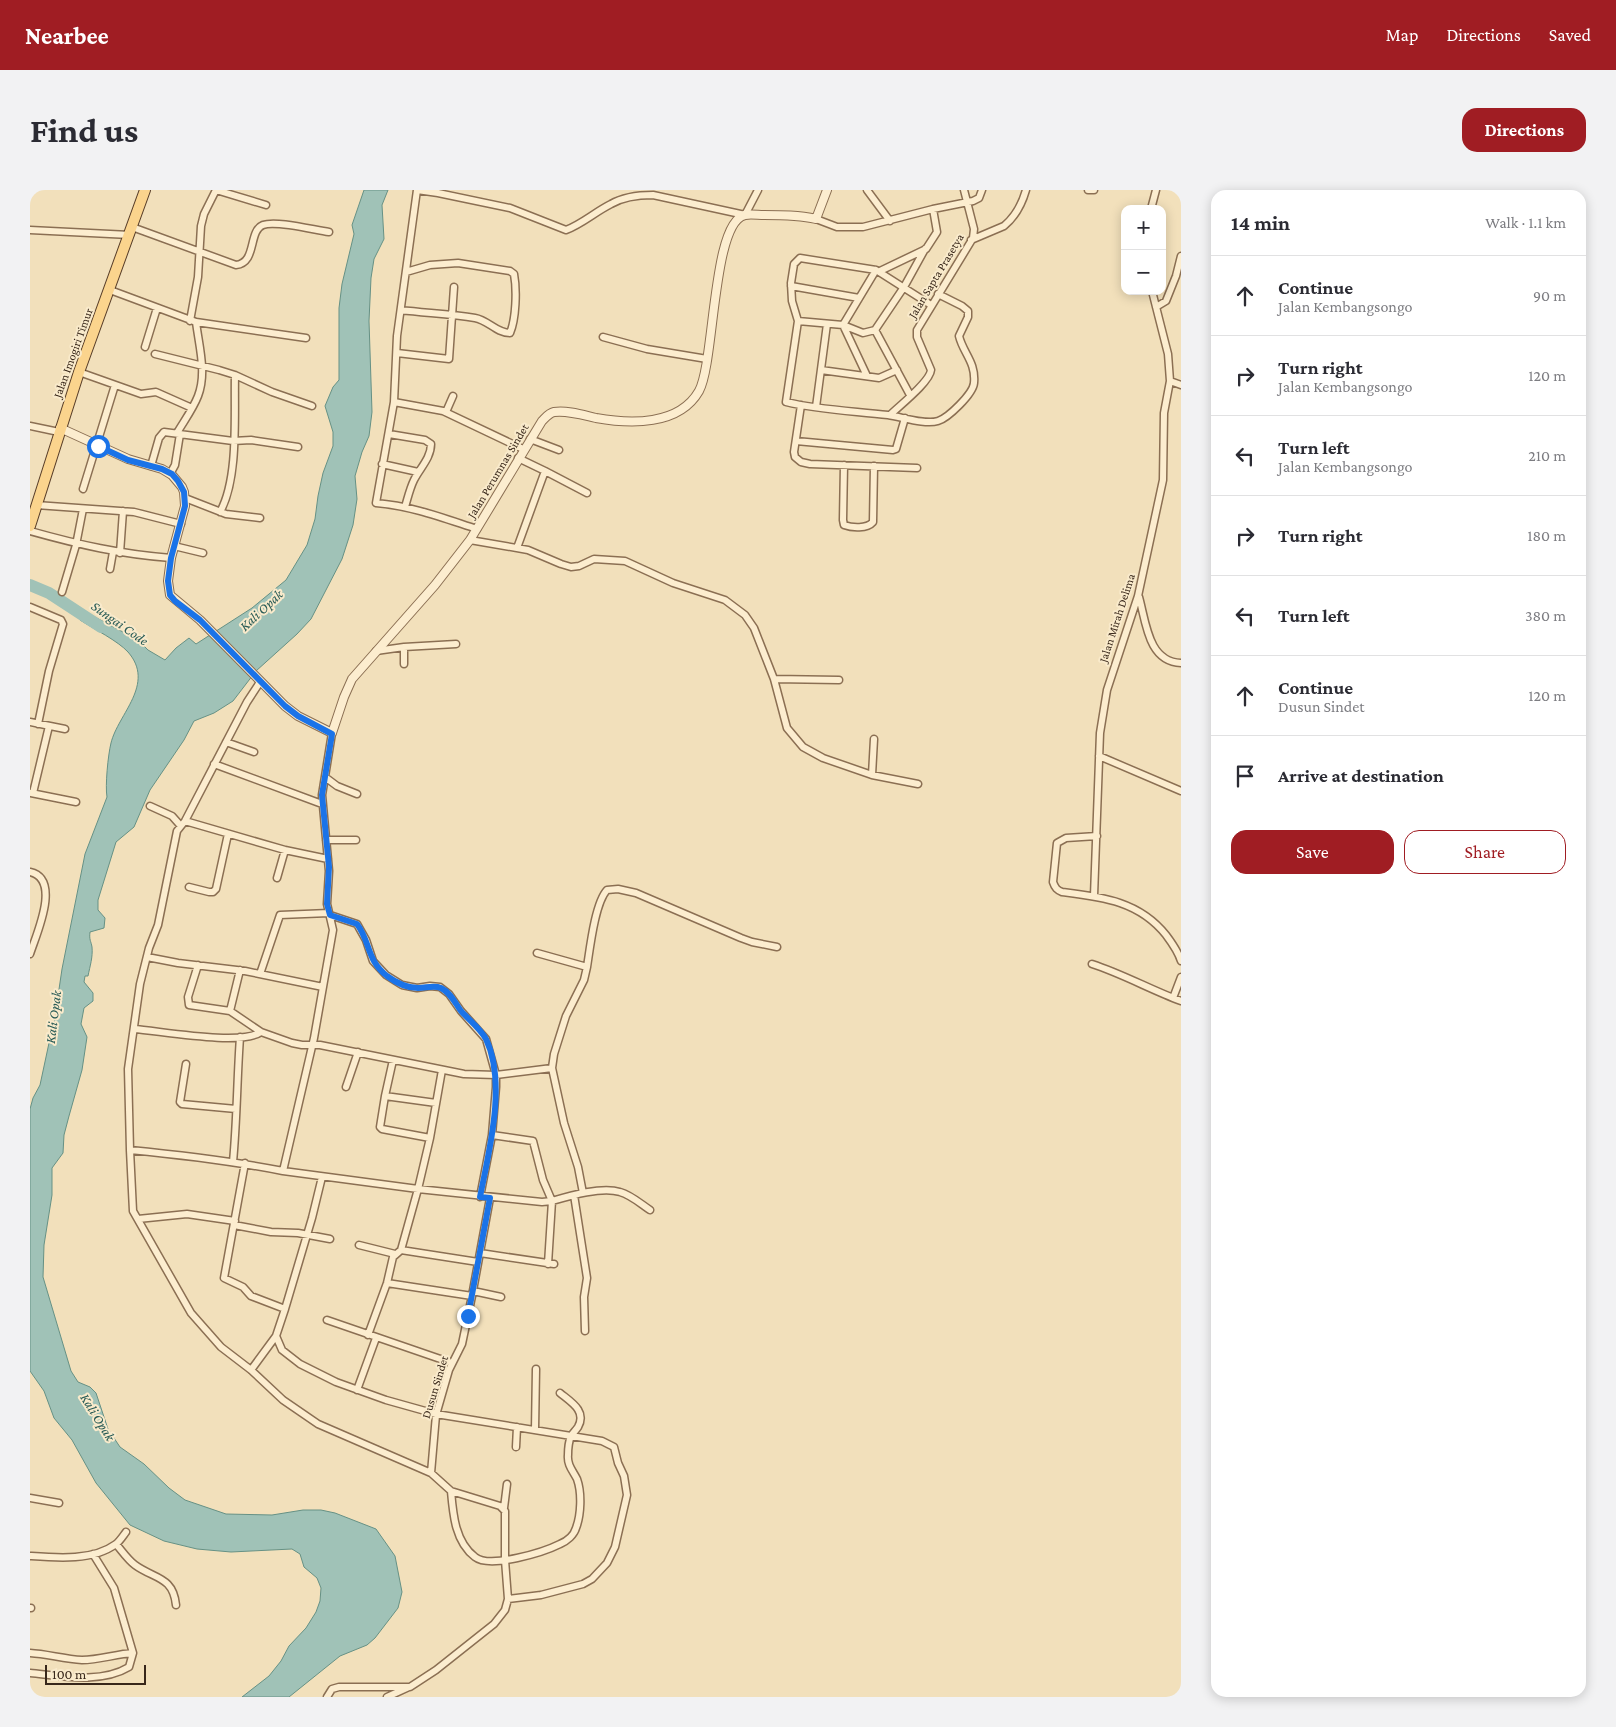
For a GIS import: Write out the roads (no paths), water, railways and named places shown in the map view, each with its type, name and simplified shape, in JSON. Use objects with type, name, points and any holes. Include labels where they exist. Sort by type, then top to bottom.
[{"type":"main road","name":"Jalan Imogiri Timur","points":[[30,526],[79,372],[145,190]]},
{"type":"street","points":[[170,474],[175,466],[178,434],[200,390],[202,365],[193,322],[201,226],[204,214],[216,190],[266,205]]},
{"type":"street","points":[[477,530],[405,506],[376,503],[394,402],[396,353],[417,190],[510,208],[566,230],[576,226],[612,203],[642,195],[653,195],[745,215],[798,215],[838,227],[851,228],[874,225],[933,209],[967,203],[979,198],[982,190]]},
{"type":"street","points":[[463,198],[464,190]]},
{"type":"street","points":[[745,215],[758,190]]},
{"type":"street","points":[[816,219],[827,190]]},
{"type":"street","points":[[868,190],[890,221]]},
{"type":"street","name":"Jalan Sapta Prasetya","points":[[890,415],[925,383],[931,374],[932,370],[917,337],[917,333],[919,326],[971,240],[974,229],[964,190]]},
{"type":"street","points":[[971,240],[1008,223],[1020,206],[1026,190]]},
{"type":"street","points":[[1088,190],[1094,190]]},
{"type":"street","points":[[1152,205],[1156,190]]},
{"type":"street","points":[[798,321],[843,325],[863,333],[875,330],[904,287],[925,249],[937,232],[933,209]]},
{"type":"street","name":"Jalan Perumnas Sindet","points":[[332,734],[352,679],[436,585],[470,540],[523,449],[546,416],[556,412],[607,420],[643,422],[678,412],[690,403],[699,390],[711,339],[715,289],[725,246],[733,226],[737,220],[745,215]]},
{"type":"street","points":[[30,230],[131,231],[239,265],[244,262],[249,254],[259,227],[265,224],[329,232]]},
{"type":"street","points":[[843,325],[878,270],[925,249]]},
{"type":"street","points":[[1156,308],[1166,301],[1176,276],[1181,256]]},
{"type":"street","points":[[932,305],[878,270],[800,258],[794,264],[791,286],[792,301],[798,321],[786,402],[933,422],[945,417],[962,402],[974,383],[971,360],[959,336],[968,316],[968,311],[938,294]]},
{"type":"street","points":[[401,310],[478,318],[504,333],[510,333],[513,326],[516,282],[514,274],[510,270],[458,263],[430,265],[406,272]]},
{"type":"street","points":[[791,286],[859,298]]},
{"type":"street","points":[[396,353],[449,359],[454,287]]},
{"type":"street","points":[[110,290],[193,322],[306,338]]},
{"type":"street","name":"Jalan Mirah Delima","points":[[1094,896],[1100,733],[1107,690],[1138,596],[1163,480],[1164,413],[1170,381],[1168,354],[1153,295]]},
{"type":"street","points":[[145,347],[157,308]]},
{"type":"street","points":[[816,407],[827,324]]},
{"type":"street","points":[[843,325],[867,376]]},
{"type":"street","points":[[875,330],[910,395]]},
{"type":"street","points":[[603,337],[648,349],[706,360]]},
{"type":"street","points":[[155,354],[235,375],[272,392],[312,406]]},
{"type":"street","points":[[821,370],[883,377],[897,370]]},
{"type":"street","points":[[79,372],[141,394],[156,392],[192,408]]},
{"type":"street","points":[[220,512],[226,502],[230,487],[235,375]]},
{"type":"street","points":[[1170,381],[1181,384]]},
{"type":"street","points":[[83,489],[98,446],[115,385]]},
{"type":"street","points":[[446,412],[453,396]]},
{"type":"street","points":[[394,402],[446,412],[523,449]]},
{"type":"street","points":[[801,405],[795,455],[801,462],[844,466],[917,468]]},
{"type":"street","points":[[796,441],[893,450],[896,449],[899,442],[905,418]]},
{"type":"street","points":[[30,426],[60,430],[128,460],[151,466],[170,474],[182,486],[185,498],[184,514],[171,558],[168,581],[170,595],[200,620],[291,711],[332,734],[322,804],[329,871],[327,904],[333,930],[313,1046],[283,1170]]},
{"type":"street","points":[[151,466],[160,435],[164,432],[233,441],[251,440],[298,447]]},
{"type":"street","points":[[389,434],[429,442],[430,450],[427,459],[418,472],[405,506]]},
{"type":"street","points":[[530,439],[559,450]]},
{"type":"street","points":[[518,458],[587,493]]},
{"type":"street","points":[[382,464],[418,472]]},
{"type":"street","points":[[844,466],[843,520],[844,525],[848,527],[867,527],[873,522],[874,466]]},
{"type":"street","points":[[517,548],[544,471]]},
{"type":"street","points":[[185,498],[220,512],[260,518]]},
{"type":"street","points":[[36,504],[123,511],[149,515],[181,524]]},
{"type":"street","points":[[62,592],[76,545],[83,509]]},
{"type":"street","points":[[110,569],[117,552],[123,511]]},
{"type":"street","points":[[30,531],[76,545],[171,558]]},
{"type":"street","points":[[470,540],[532,552],[571,567],[594,560],[625,561],[673,584],[725,600],[745,615],[750,622],[774,678],[783,719],[792,736],[812,753],[872,775],[918,784]]},
{"type":"street","points":[[174,546],[203,553]]},
{"type":"street","points":[[1138,596],[1151,641],[1160,657],[1168,661],[1181,663]]},
{"type":"street","points":[[30,607],[61,620],[63,624],[52,657],[38,724]]},
{"type":"street","points":[[376,651],[404,647],[456,644]]},
{"type":"street","points":[[404,647],[404,664]]},
{"type":"street","points":[[774,678],[840,680]]},
{"type":"street","points":[[260,682],[247,702],[177,831],[158,925],[140,984],[128,1069],[132,1204],[134,1211],[191,1313],[222,1347],[252,1370],[283,1400],[318,1424],[430,1473],[451,1491],[504,1508]]},
{"type":"street","points":[[30,722],[65,729]]},
{"type":"street","points":[[50,726],[32,793],[76,802]]},
{"type":"street","points":[[872,775],[874,739]]},
{"type":"street","points":[[226,742],[254,752]]},
{"type":"street","points":[[1099,756],[1181,791]]},
{"type":"street","points":[[214,764],[322,804]]},
{"type":"street","points":[[325,777],[337,786],[357,794]]},
{"type":"street","points":[[150,806],[182,823],[285,850],[328,859]]},
{"type":"street","points":[[189,887],[209,892],[216,889],[228,834]]},
{"type":"street","points":[[1097,836],[1066,838],[1057,843],[1053,882],[1058,891],[1094,896],[1118,902],[1153,920],[1176,948],[1181,961]]},
{"type":"street","points":[[326,840],[356,840]]},
{"type":"street","points":[[277,878],[285,850]]},
{"type":"street","points":[[30,872],[34,872],[43,881],[46,893],[44,912],[30,954]]},
{"type":"street","points":[[583,1193],[578,1167],[564,1123],[552,1068],[554,1054],[566,1016],[584,980],[595,922],[603,895],[607,890],[618,889],[636,893],[741,938],[752,942],[777,946]]},
{"type":"street","points":[[260,974],[280,915],[329,914],[357,924],[366,940],[373,961],[386,975],[402,985],[417,988],[430,986],[440,988],[449,994],[461,1011],[486,1039],[496,1075],[492,1135],[480,1197]]},
{"type":"street","points":[[538,953],[587,967]]},
{"type":"street","points":[[147,957],[240,970],[324,987]]},
{"type":"street","points":[[1092,964],[1126,976],[1181,1001]]},
{"type":"street","points":[[198,965],[188,997],[189,1006],[230,1011],[261,1032],[292,1043],[320,1045],[464,1074],[496,1075],[552,1068]]},
{"type":"street","points":[[230,1011],[240,970]]},
{"type":"street","points":[[1173,998],[1181,977]]},
{"type":"street","points":[[134,1029],[218,1038],[256,1035],[261,1032]]},
{"type":"street","points":[[234,1162],[240,1037]]},
{"type":"street","points":[[346,1087],[358,1052]]},
{"type":"street","points":[[393,1060],[380,1126],[381,1128],[430,1138]]},
{"type":"street","points":[[186,1064],[180,1102],[182,1104],[236,1109]]},
{"type":"street","points":[[368,1335],[387,1283],[395,1254],[401,1250],[430,1138],[442,1070]]},
{"type":"street","points":[[385,1096],[436,1103]]},
{"type":"street","points":[[480,1253],[551,1264],[552,1201],[543,1180],[533,1141],[492,1135]]},
{"type":"street","points":[[130,1150],[245,1163],[322,1177],[490,1198],[542,1202],[583,1193],[615,1191],[622,1192],[650,1210]]},
{"type":"street","points":[[245,1163],[224,1278],[242,1287],[251,1296],[286,1309]]},
{"type":"street","points":[[252,1370],[276,1336],[286,1309],[322,1177]]},
{"type":"street","points":[[574,1195],[587,1278],[584,1297],[585,1331]]},
{"type":"street","name":"Dusun Sindet","points":[[430,1473],[436,1414],[452,1363],[462,1344],[490,1198]]},
{"type":"street","points":[[138,1219],[187,1214],[271,1232],[307,1234],[330,1239]]},
{"type":"street","points":[[359,1245],[395,1254]]},
{"type":"street","points":[[401,1250],[478,1262]]},
{"type":"street","points":[[387,1283],[501,1297]]},
{"type":"street","points":[[327,1320],[452,1363]]},
{"type":"street","points":[[276,1336],[282,1350],[300,1364],[322,1376],[386,1400],[436,1414],[602,1441],[614,1447],[624,1476],[627,1495],[615,1547],[611,1556],[599,1572],[583,1584],[541,1595],[508,1599]]},
{"type":"street","points":[[357,1390],[376,1338]]},
{"type":"street","points":[[535,1430],[536,1369]]},
{"type":"street","points":[[451,1491],[452,1512],[457,1529],[464,1544],[477,1559],[483,1561],[506,1560],[534,1554],[561,1544],[574,1534],[580,1511],[579,1486],[568,1464],[567,1457],[571,1436],[580,1422],[579,1410],[560,1394]]},
{"type":"street","points":[[516,1448],[517,1427]]},
{"type":"street","points":[[387,1697],[410,1687],[436,1670],[494,1624],[505,1610],[508,1599],[506,1511],[504,1508],[508,1484]]},
{"type":"street","points":[[30,1498],[59,1503]]},
{"type":"street","points":[[30,1556],[61,1557],[92,1554],[116,1544],[126,1532]]},
{"type":"street","points":[[116,1544],[135,1565],[172,1588],[176,1604]]},
{"type":"street","points":[[30,1673],[86,1677],[119,1673],[129,1667],[133,1653],[114,1588],[92,1554]]},
{"type":"street","points":[[30,1653],[82,1660],[133,1653]]},
{"type":"street","points":[[327,1697],[332,1689],[339,1687],[410,1687]]},
{"type":"water","name":"Kali Opak","points":[[364,190],[388,190],[382,205],[384,239],[374,259],[371,278],[369,321],[372,412],[369,436],[355,476],[357,499],[353,525],[342,559],[311,619],[256,671],[233,701],[214,713],[194,721],[184,740],[150,790],[134,827],[116,842],[98,900],[98,910],[105,918],[104,928],[90,932],[92,958],[88,976],[85,976],[84,982],[93,993],[93,1001],[84,1008],[81,1024],[87,1037],[82,1070],[64,1135],[63,1153],[52,1168],[52,1195],[44,1245],[43,1277],[71,1371],[78,1382],[90,1387],[96,1393],[108,1429],[120,1447],[144,1464],[169,1488],[185,1500],[226,1514],[272,1515],[303,1510],[321,1510],[335,1513],[376,1529],[395,1556],[402,1592],[398,1608],[375,1638],[367,1645],[340,1656],[289,1697],[242,1697],[269,1676],[281,1661],[289,1646],[306,1628],[316,1612],[320,1601],[321,1588],[317,1578],[304,1567],[300,1554],[292,1549],[231,1552],[197,1549],[164,1541],[130,1525],[96,1483],[72,1440],[54,1418],[44,1391],[30,1371],[30,1109],[40,1085],[59,1005],[58,996],[62,969],[85,854],[107,797],[107,770],[111,743],[137,687],[136,664],[128,652],[112,639],[80,620],[91,615],[138,640],[148,650],[165,660],[189,638],[196,644],[252,608],[286,580],[307,545],[315,519],[323,473],[333,446],[333,432],[325,406],[333,387],[339,380],[339,308],[342,284],[354,234],[352,225]]},
{"type":"waterway","name":"Sungai Code","points":[[30,585],[49,593],[101,627]]}]
